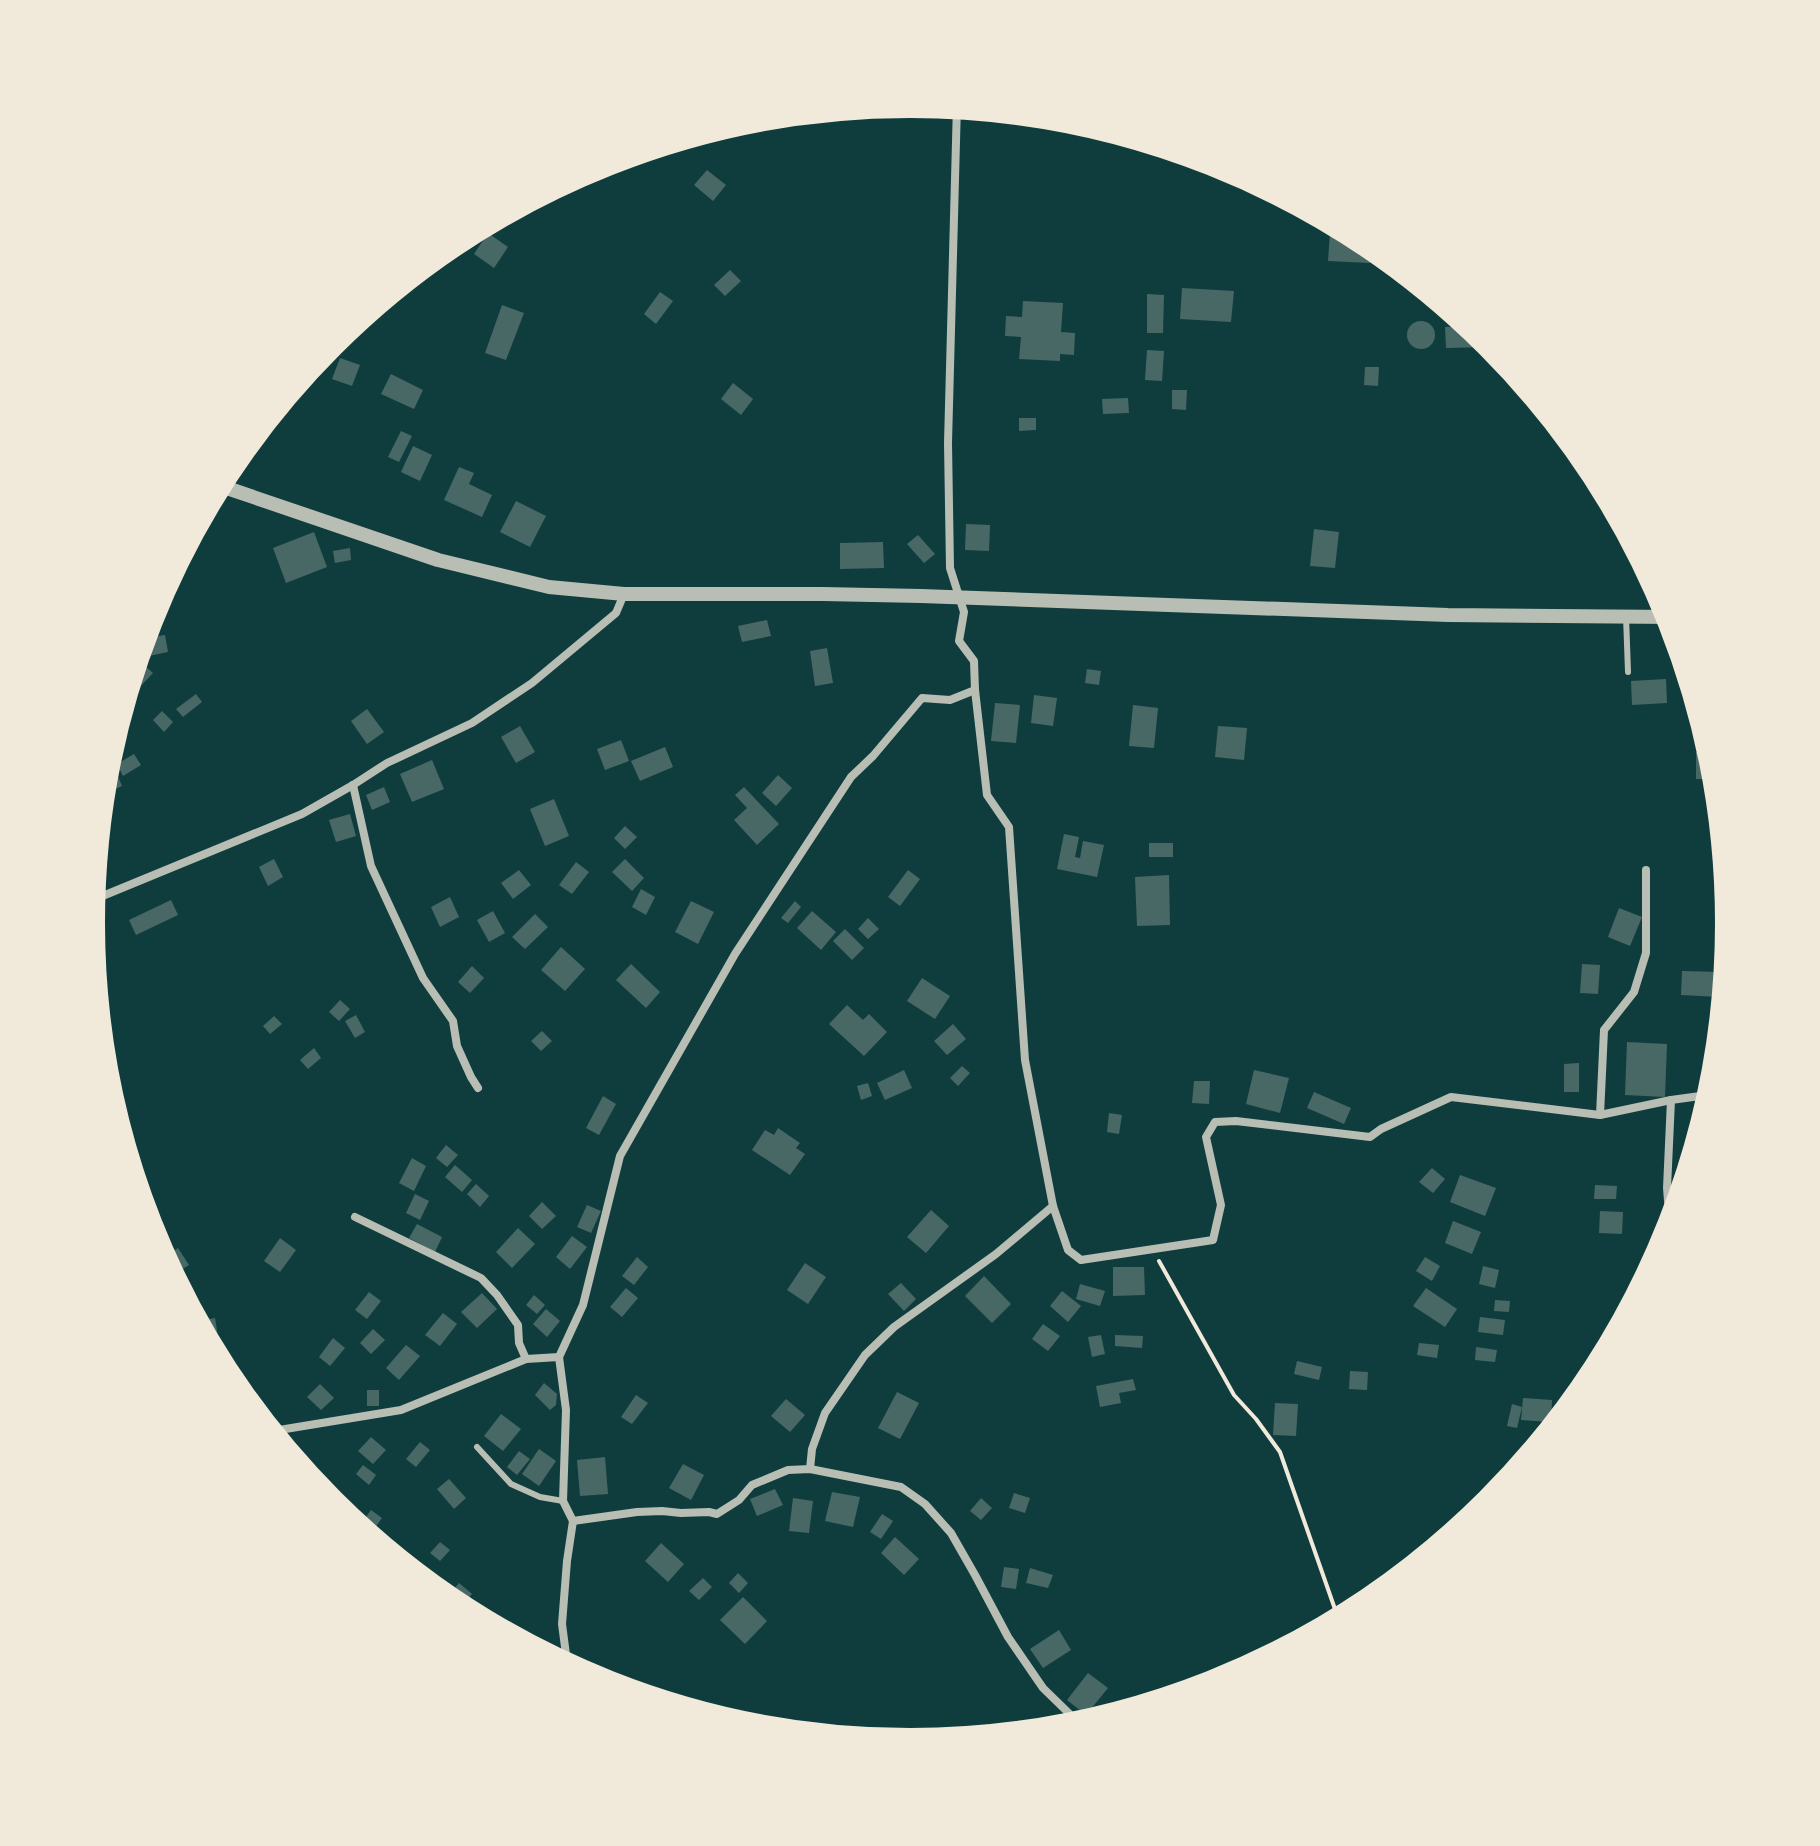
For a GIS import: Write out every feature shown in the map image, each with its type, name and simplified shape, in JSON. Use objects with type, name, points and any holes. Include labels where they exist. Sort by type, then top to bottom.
[{"type":"street","points":[[957,115],[948,443],[950,568],[964,612],[959,641],[974,661],[987,795],[1009,827],[1025,1060],[1053,1206],[1068,1250],[1081,1260],[1213,1240],[1221,1205],[1206,1137],[1215,1122],[1236,1121],[1370,1137],[1451,1097],[1600,1115],[1701,1096]]},
{"type":"street","points":[[228,488],[438,560],[549,587],[624,594],[823,594],[1448,615],[1659,617]]},
{"type":"street","points":[[101,897],[302,814],[387,763],[472,723],[532,683],[616,613],[624,594]]},
{"type":"street","points":[[566,1655],[562,1624],[573,1521],[563,1501],[566,1410],[559,1357],[583,1305],[620,1156],[735,954],[851,777],[922,698],[950,700],[975,690]]},
{"type":"street","points":[[353,785],[371,866],[423,978],[453,1021],[457,1046],[478,1088]]},
{"type":"street","points":[[1600,1115],[1604,1030],[1634,992],[1646,953],[1646,870]]},
{"type":"street","points":[[1668,1206],[1671,1100]]},
{"type":"street","points":[[810,1469],[812,1449],[825,1413],[865,1355],[894,1327],[996,1254],[1053,1206]]},
{"type":"street","points":[[355,1217],[481,1278],[518,1325],[519,1343],[526,1359]]},
{"type":"street","points":[[279,1430],[401,1410],[526,1359],[559,1357]]},
{"type":"street","points":[[573,1521],[637,1512],[717,1514],[739,1500],[752,1485],[788,1470],[810,1469],[901,1487],[925,1504],[951,1533],[1008,1637],[1043,1688],[1072,1716]]},
{"type":"lane","points":[[1626,616],[1628,672]]},
{"type":"lane","points":[[477,1447],[511,1484],[540,1497],[563,1501]]},
{"type":"path","points":[[1152,1248],[1234,1395],[1280,1452],[1336,1611]]},
{"type":"building","points":[[707,170],[726,185],[713,201],[694,185]]},
{"type":"building","points":[[488,233],[508,247],[494,268],[474,254]]},
{"type":"building","points":[[1330,233],[1370,257],[1370,263],[1328,261]]},
{"type":"building","points":[[730,270],[741,281],[725,296],[714,285]]},
{"type":"building","points":[[1182,288],[1234,291],[1231,322],[1180,319]]},
{"type":"building","points":[[660,292],[673,301],[656,324],[644,314]]},
{"type":"building","points":[[1147,294],[1164,295],[1163,333],[1147,333]]},
{"type":"building","points":[[1023,301],[1063,303],[1061,332],[1075,333],[1074,355],[1060,354],[1060,361],[1019,359],[1021,337],[1005,336],[1006,316],[1022,317]]},
{"type":"building","points":[[502,305],[524,313],[506,360],[485,353]]},
{"type":"building","points":[[1421,321],[1431,325],[1435,335],[1431,345],[1421,349],[1411,345],[1407,335],[1411,325]]},
{"type":"building","points":[[1457,326],[1480,347],[1446,348],[1445,327]]},
{"type":"building","points":[[1147,350],[1164,351],[1162,381],[1145,380]]},
{"type":"building","points":[[340,358],[360,365],[352,386],[332,379]]},
{"type":"building","points":[[1365,367],[1379,367],[1378,386],[1364,385]]},
{"type":"building","points":[[391,374],[423,390],[414,409],[381,394]]},
{"type":"building","points":[[733,383],[753,399],[741,415],[721,399]]},
{"type":"building","points":[[1172,390],[1187,390],[1186,410],[1172,409]]},
{"type":"building","points":[[1128,398],[1129,413],[1103,414],[1102,399]]},
{"type":"building","points":[[1019,418],[1036,418],[1036,430],[1019,431]]},
{"type":"building","points":[[401,431],[412,436],[399,462],[388,457]]},
{"type":"building","points":[[413,446],[432,455],[420,481],[401,472]]},
{"type":"building","points":[[459,467],[474,473],[469,484],[492,495],[482,517],[444,500]]},
{"type":"building","points":[[516,501],[546,516],[530,547],[500,532]]},
{"type":"building","points":[[966,524],[990,525],[989,551],[965,550]]},
{"type":"building","points":[[1314,529],[1339,532],[1335,568],[1310,566]]},
{"type":"building","points":[[314,532],[327,567],[286,583],[273,548]]},
{"type":"building","points":[[918,535],[935,554],[924,563],[907,544]]},
{"type":"building","points":[[883,542],[884,568],[840,569],[840,543]]},
{"type":"building","points":[[350,548],[351,560],[335,563],[333,551]]},
{"type":"building","points":[[767,620],[771,636],[742,642],[738,626]]},
{"type":"building","points":[[165,635],[168,652],[149,656],[153,637]]},
{"type":"building","points":[[827,648],[833,683],[815,686],[810,651]]},
{"type":"building","points":[[143,664],[153,673],[134,693]]},
{"type":"building","points":[[1087,669],[1101,671],[1099,685],[1085,683]]},
{"type":"building","points":[[1666,679],[1667,703],[1632,705],[1631,681]]},
{"type":"building","points":[[196,694],[202,702],[183,717],[176,709]]},
{"type":"building","points":[[1034,695],[1057,698],[1053,726],[1031,723]]},
{"type":"building","points":[[995,703],[1020,705],[1016,743],[991,741]]},
{"type":"building","points":[[1133,705],[1158,708],[1154,748],[1129,746]]},
{"type":"building","points":[[367,709],[384,732],[367,744],[351,721]]},
{"type":"building","points":[[162,711],[173,722],[164,732],[153,720]]},
{"type":"building","points":[[520,726],[535,752],[516,763],[501,737]]},
{"type":"building","points":[[1218,726],[1247,728],[1244,760],[1215,757]]},
{"type":"building","points":[[621,740],[629,761],[605,770],[597,749]]},
{"type":"building","points":[[665,747],[673,767],[640,781],[631,761]]},
{"type":"building","points":[[1696,752],[1701,752],[1706,779],[1696,779]]},
{"type":"building","points":[[134,754],[141,765],[123,776],[117,764]]},
{"type":"building","points":[[432,760],[444,789],[412,802],[400,774]]},
{"type":"building","points":[[115,770],[122,786],[112,791]]},
{"type":"building","points":[[778,775],[792,788],[776,806],[762,793]]},
{"type":"building","points":[[384,787],[390,802],[372,810],[366,795]]},
{"type":"building","points":[[744,787],[779,824],[757,845],[734,820],[747,808],[735,795]]},
{"type":"building","points":[[554,799],[569,836],[545,846],[530,809]]},
{"type":"building","points":[[350,814],[356,836],[336,842],[329,820]]},
{"type":"building","points":[[625,826],[637,837],[625,849],[614,838]]},
{"type":"building","points":[[1064,834],[1079,837],[1075,857],[1080,858],[1083,841],[1104,845],[1097,877],[1057,869]]},
{"type":"building","points":[[1149,843],[1173,843],[1173,857],[1149,857]]},
{"type":"building","points":[[274,859],[283,877],[268,886],[259,867]]},
{"type":"building","points":[[625,859],[644,878],[632,891],[612,872]]},
{"type":"building","points":[[576,862],[589,872],[572,894],[559,885]]},
{"type":"building","points":[[519,870],[531,885],[513,899],[501,883]]},
{"type":"building","points":[[908,870],[920,879],[900,906],[888,897]]},
{"type":"building","points":[[1169,875],[1170,925],[1137,926],[1135,877]]},
{"type":"building","points":[[641,889],[655,897],[646,915],[632,907]]},
{"type":"building","points":[[450,897],[459,917],[440,927],[431,907]]},
{"type":"building","points":[[171,900],[178,915],[136,935],[129,920]]},
{"type":"building","points":[[691,901],[714,912],[698,944],[675,932]]},
{"type":"building","points":[[795,901],[801,907],[788,923],[781,918]]},
{"type":"building","points":[[1619,908],[1642,917],[1630,946],[1608,937]]},
{"type":"building","points":[[493,911],[505,933],[489,942],[477,920]]},
{"type":"building","points":[[812,911],[836,932],[821,950],[797,928]]},
{"type":"building","points":[[535,914],[548,927],[525,949],[512,937]]},
{"type":"building","points":[[868,918],[879,929],[868,939],[858,929]]},
{"type":"building","points":[[845,929],[864,948],[852,960],[833,941]]},
{"type":"building","points":[[561,947],[585,969],[565,991],[541,970]]},
{"type":"building","points":[[631,964],[660,992],[646,1008],[616,980]]},
{"type":"building","points":[[1582,964],[1600,965],[1598,994],[1580,993]]},
{"type":"building","points":[[472,966],[484,978],[470,993],[458,982]]},
{"type":"building","points":[[1682,971],[1718,972],[1716,997],[1681,995]]},
{"type":"building","points":[[922,978],[950,996],[935,1019],[907,1001]]},
{"type":"building","points":[[340,1000],[350,1009],[339,1021],[329,1012]]},
{"type":"building","points":[[847,1005],[863,1020],[869,1014],[887,1032],[864,1056],[829,1024]]},
{"type":"building","points":[[356,1015],[365,1032],[355,1038],[345,1021]]},
{"type":"building","points":[[274,1016],[282,1024],[270,1034],[263,1026]]},
{"type":"building","points":[[953,1024],[966,1039],[947,1055],[934,1041]]},
{"type":"building","points":[[542,1031],[552,1041],[541,1051],[531,1041]]},
{"type":"building","points":[[1627,1042],[1667,1044],[1665,1097],[1625,1095]]},
{"type":"building","points":[[314,1048],[321,1058],[308,1069],[300,1060]]},
{"type":"building","points":[[1579,1063],[1579,1092],[1564,1092],[1564,1064]]},
{"type":"building","points":[[962,1066],[970,1073],[958,1086],[950,1078]]},
{"type":"building","points":[[904,1070],[912,1088],[885,1100],[877,1083]]},
{"type":"building","points":[[1254,1070],[1289,1078],[1280,1113],[1246,1104]]},
{"type":"building","points":[[1194,1081],[1210,1081],[1209,1104],[1192,1103]]},
{"type":"building","points":[[868,1083],[872,1096],[861,1100],[857,1086]]},
{"type":"building","points":[[1314,1092],[1351,1108],[1344,1124],[1307,1108]]},
{"type":"building","points":[[603,1096],[616,1104],[599,1135],[586,1128]]},
{"type":"building","points":[[1109,1113],[1122,1115],[1119,1134],[1107,1132]]},
{"type":"building","points":[[778,1128],[800,1143],[796,1148],[805,1154],[790,1175],[752,1150],[765,1130],[774,1135]]},
{"type":"building","points":[[446,1145],[458,1155],[447,1167],[436,1158]]},
{"type":"building","points":[[412,1158],[426,1166],[414,1191],[399,1183]]},
{"type":"building","points":[[455,1165],[472,1180],[462,1192],[445,1177]]},
{"type":"building","points":[[1432,1168],[1445,1179],[1433,1193],[1419,1182]]},
{"type":"building","points":[[1460,1175],[1496,1188],[1485,1216],[1450,1202]]},
{"type":"building","points":[[476,1184],[489,1196],[480,1207],[467,1194]]},
{"type":"building","points":[[1595,1185],[1617,1186],[1616,1199],[1594,1199]]},
{"type":"building","points":[[415,1194],[429,1201],[420,1220],[406,1213]]},
{"type":"building","points":[[542,1202],[556,1216],[542,1229],[529,1216]]},
{"type":"building","points":[[587,1205],[601,1211],[591,1233],[577,1227]]},
{"type":"building","points":[[931,1210],[949,1226],[926,1253],[907,1237]]},
{"type":"building","points":[[1600,1211],[1623,1212],[1622,1234],[1599,1233]]},
{"type":"building","points":[[1453,1221],[1481,1232],[1472,1254],[1445,1243]]},
{"type":"building","points":[[417,1224],[442,1237],[435,1252],[409,1238]]},
{"type":"building","points":[[518,1228],[535,1244],[512,1268],[496,1252]]},
{"type":"building","points":[[572,1236],[587,1247],[570,1269],[556,1257]]},
{"type":"building","points":[[280,1238],[296,1250],[280,1272],[264,1261]]},
{"type":"building","points":[[178,1248],[189,1265],[179,1271],[171,1253]]},
{"type":"building","points":[[637,1257],[648,1267],[634,1285],[622,1276]]},
{"type":"building","points":[[1425,1257],[1440,1266],[1432,1281],[1416,1271]]},
{"type":"building","points":[[805,1263],[826,1277],[808,1304],[787,1290]]},
{"type":"building","points":[[1483,1266],[1499,1270],[1495,1288],[1479,1284]]},
{"type":"building","points":[[1113,1267],[1144,1267],[1145,1295],[1113,1296]]},
{"type":"building","points":[[984,1276],[1011,1304],[992,1323],[965,1296]]},
{"type":"building","points":[[901,1283],[916,1299],[904,1311],[888,1294]]},
{"type":"building","points":[[1080,1284],[1105,1291],[1100,1306],[1076,1299]]},
{"type":"building","points":[[626,1288],[638,1298],[622,1317],[610,1307]]},
{"type":"building","points":[[1426,1288],[1457,1309],[1445,1327],[1413,1306]]},
{"type":"building","points":[[1062,1291],[1081,1306],[1068,1322],[1050,1306]]},
{"type":"building","points":[[369,1292],[381,1301],[367,1319],[355,1310]]},
{"type":"building","points":[[482,1293],[497,1309],[477,1328],[461,1312]]},
{"type":"building","points":[[534,1295],[545,1305],[537,1314],[526,1305]]},
{"type":"building","points":[[1495,1300],[1510,1301],[1509,1312],[1494,1311]]},
{"type":"building","points":[[546,1309],[560,1321],[547,1337],[533,1324]]},
{"type":"building","points":[[443,1313],[457,1324],[440,1346],[425,1335]]},
{"type":"building","points":[[1480,1317],[1505,1320],[1503,1335],[1478,1332]]},
{"type":"building","points":[[215,1318],[219,1345],[209,1328],[205,1320]]},
{"type":"building","points":[[1043,1324],[1060,1336],[1048,1351],[1032,1339]]},
{"type":"building","points":[[373,1329],[385,1340],[371,1354],[360,1343]]},
{"type":"building","points":[[1101,1335],[1105,1354],[1092,1357],[1088,1337]]},
{"type":"building","points":[[1115,1335],[1143,1336],[1142,1348],[1115,1346]]},
{"type":"building","points":[[333,1338],[345,1348],[330,1366],[319,1357]]},
{"type":"building","points":[[1419,1343],[1439,1345],[1437,1358],[1417,1355]]},
{"type":"building","points":[[406,1345],[420,1356],[399,1380],[386,1368]]},
{"type":"building","points":[[1476,1347],[1497,1350],[1495,1362],[1475,1360]]},
{"type":"building","points":[[1297,1361],[1322,1367],[1319,1380],[1294,1374]]},
{"type":"building","points":[[1350,1371],[1368,1372],[1367,1390],[1349,1389]]},
{"type":"building","points":[[1133,1379],[1136,1390],[1119,1393],[1121,1403],[1100,1407],[1096,1386]]},
{"type":"building","points":[[544,1383],[557,1394],[556,1405],[550,1410],[535,1395]]},
{"type":"building","points":[[320,1384],[334,1398],[321,1410],[307,1397]]},
{"type":"building","points":[[367,1390],[379,1390],[379,1406],[367,1406]]},
{"type":"building","points":[[897,1392],[919,1403],[900,1439],[878,1428]]},
{"type":"building","points":[[636,1395],[648,1403],[632,1424],[621,1417]]},
{"type":"building","points":[[1523,1398],[1552,1400],[1548,1422],[1521,1420]]},
{"type":"building","points":[[786,1399],[805,1415],[790,1432],[771,1416]]},
{"type":"building","points":[[1275,1403],[1298,1404],[1296,1436],[1273,1435]]},
{"type":"building","points":[[1512,1404],[1522,1407],[1517,1428],[1507,1426]]},
{"type":"building","points":[[501,1414],[521,1429],[503,1451],[484,1436]]},
{"type":"building","points":[[371,1437],[386,1450],[373,1464],[358,1451]]},
{"type":"building","points":[[420,1442],[430,1450],[416,1467],[406,1459]]},
{"type":"building","points":[[539,1449],[556,1461],[539,1486],[522,1474]]},
{"type":"building","points":[[298,1450],[308,1459],[305,1462]]},
{"type":"building","points":[[519,1451],[530,1459],[517,1475],[507,1467]]},
{"type":"building","points":[[605,1457],[608,1494],[580,1496],[577,1460]]},
{"type":"building","points":[[683,1464],[704,1475],[691,1500],[669,1488]]},
{"type":"building","points":[[363,1465],[376,1475],[369,1485],[356,1474]]},
{"type":"building","points":[[449,1479],[466,1498],[454,1509],[437,1489]]},
{"type":"building","points":[[775,1489],[783,1505],[757,1516],[750,1499]]},
{"type":"building","points":[[832,1492],[860,1497],[853,1527],[825,1521]]},
{"type":"building","points":[[1014,1493],[1030,1498],[1025,1513],[1009,1508]]},
{"type":"building","points":[[793,1498],[813,1501],[809,1533],[789,1531]]},
{"type":"building","points":[[981,1498],[992,1508],[981,1520],[970,1511]]},
{"type":"building","points":[[371,1510],[382,1518],[374,1530],[363,1520]]},
{"type":"building","points":[[882,1514],[893,1521],[881,1539],[870,1532]]},
{"type":"building","points":[[895,1537],[919,1559],[904,1575],[881,1553]]},
{"type":"building","points":[[440,1542],[450,1550],[440,1561],[430,1553]]},
{"type":"building","points":[[661,1543],[684,1564],[668,1582],[645,1561]]},
{"type":"building","points":[[1004,1567],[1019,1569],[1016,1589],[1001,1587]]},
{"type":"building","points":[[1030,1568],[1053,1575],[1048,1588],[1026,1583]]},
{"type":"building","points":[[738,1573],[748,1583],[739,1593],[729,1583]]},
{"type":"building","points":[[703,1578],[712,1587],[699,1600],[689,1591]]},
{"type":"building","points":[[459,1583],[472,1594],[467,1600],[453,1591]]},
{"type":"building","points":[[743,1597],[767,1621],[745,1644],[720,1620]]},
{"type":"building","points":[[1059,1630],[1071,1650],[1043,1668],[1030,1649]]},
{"type":"building","points":[[1088,1673],[1108,1688],[1088,1712],[1084,1713],[1067,1700]]}]
